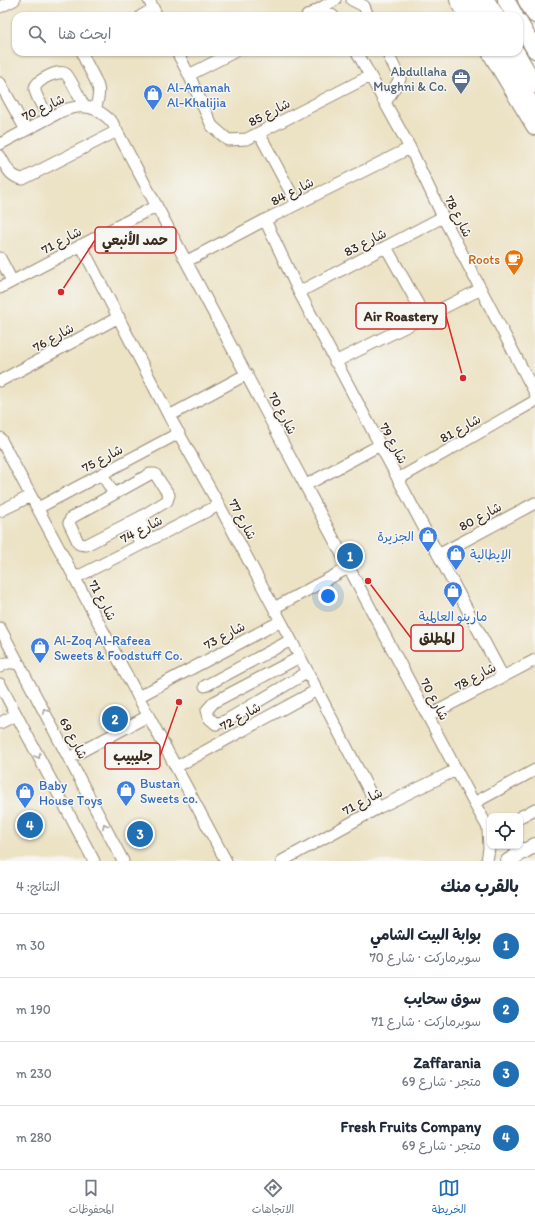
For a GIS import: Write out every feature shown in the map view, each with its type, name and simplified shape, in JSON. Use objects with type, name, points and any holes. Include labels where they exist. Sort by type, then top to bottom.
[{"type":"highway","points":[[458,0],[466,12]]},
{"type":"highway","points":[[486,0],[494,12]]},
{"type":"highway","points":[[506,0],[514,12]]},
{"type":"highway","points":[[526,0],[535,16]]},
{"type":"highway","points":[[523,29],[535,50]]},
{"type":"highway","points":[[492,56],[535,127]]},
{"type":"highway","points":[[518,56],[535,85]]},
{"type":"main road","points":[[472,0],[479,12]]},
{"type":"main road","points":[[515,0],[522,12]]},
{"type":"main road","points":[[523,14],[535,36]]},
{"type":"main road","points":[[504,56],[535,109]]},
{"type":"main road","points":[[508,861],[525,847]]},
{"type":"street","points":[[0,7],[14,0]]},
{"type":"street","points":[[314,12],[335,0]]},
{"type":"street","points":[[352,0],[364,6],[366,12]]},
{"type":"street","points":[[322,8],[327,12]]},
{"type":"street","points":[[49,118],[35,92],[35,86],[38,82],[56,73],[62,72],[67,76],[90,108],[100,96],[99,88],[84,56]]},
{"type":"street","name":"شارع 85","points":[[178,56],[189,75],[212,126],[228,140],[247,139],[370,76]]},
{"type":"street","points":[[189,75],[226,56]]},
{"type":"street","name":"شارع 78","points":[[359,56],[410,148],[443,217],[535,392]]},
{"type":"street","points":[[385,103],[400,79],[389,56]]},
{"type":"street","points":[[0,84],[26,130]]},
{"type":"street","name":"شارع 70","points":[[0,144],[73,107],[90,108],[108,118],[117,131],[156,206],[187,261],[487,826]]},
{"type":"street","points":[[0,156],[12,175],[22,179],[117,131]]},
{"type":"street","points":[[259,133],[297,204]]},
{"type":"street","name":"شارع 84","points":[[187,261],[265,220],[410,148]]},
{"type":"street","name":"شارع 71","points":[[0,288],[156,206]]},
{"type":"street","name":"شارع 83","points":[[299,292],[443,217]]},
{"type":"street","name":"شارع 79","points":[[265,220],[299,292],[335,362],[503,677]]},
{"type":"street","name":"شارع 77","points":[[81,245],[169,416],[274,608],[378,808]]},
{"type":"street","points":[[386,247],[425,317]]},
{"type":"street","points":[[0,258],[12,282]]},
{"type":"street","points":[[335,362],[481,288]]},
{"type":"street","name":"شارع 76","points":[[0,381],[119,317]]},
{"type":"street","points":[[169,416],[247,374]]},
{"type":"street","name":"شارع 81","points":[[398,478],[535,401]]},
{"type":"street","name":"شارع 75","points":[[38,508],[179,433]]},
{"type":"street","name":"شارع 71","points":[[0,438],[226,861]]},
{"type":"street","points":[[306,485],[380,445]]},
{"type":"street","points":[[105,472],[116,492]]},
{"type":"street","points":[[150,474],[155,474],[169,495],[167,501],[134,520],[86,545],[79,544],[69,523],[71,518],[116,492],[150,474]]},
{"type":"street","points":[[0,511],[31,496]]},
{"type":"street","name":"شارع 80","points":[[438,555],[535,503]]},
{"type":"street","name":"شارع 74","points":[[75,578],[219,505]]},
{"type":"street","points":[[134,520],[145,542]]},
{"type":"street","points":[[274,608],[350,567]]},
{"type":"street","name":"شارع 73","points":[[138,697],[280,621]]},
{"type":"street","points":[[0,645],[3,638],[1,630]]},
{"type":"street","name":"شارع 69","points":[[1,630],[123,861]]},
{"type":"street","points":[[205,686],[291,640]]},
{"type":"street","points":[[300,657],[214,702],[207,710],[209,718],[216,724],[225,721],[308,672]]},
{"type":"street","name":"شارع 78","points":[[428,716],[535,660]]},
{"type":"street","points":[[0,667],[8,662],[14,662],[20,665]]},
{"type":"street","points":[[0,684],[94,861]]},
{"type":"street","name":"شارع 72","points":[[176,767],[317,690]]},
{"type":"street","points":[[0,723],[16,715]]},
{"type":"street","points":[[69,758],[148,716]]},
{"type":"street","name":"شارع 71","points":[[282,861],[378,808],[456,770]]},
{"type":"street","points":[[474,803],[535,770]]},
{"type":"street","points":[[523,815],[535,809]]},
{"type":"street","name":"شارع 70","points":[[487,861],[488,849]]},
{"type":"place","name":"Abdullaha Mughni & Co.","points":[[461,95]]},
{"type":"place","name":"Al-Amanah Al-Khalijia","points":[[153,111]]},
{"type":"place","name":"Roots","points":[[514,276]]},
{"type":"place","name":"حمد الأنبعي","points":[[61,292]]},
{"type":"place","name":"Air Roastery","points":[[463,378]]},
{"type":"place","name":"الجزيرة","points":[[428,553]]},
{"type":"place","name":"بوابة البيت الشامي","points":[[350,556]]},
{"type":"place","name":"الإيطالية","points":[[456,571]]},
{"type":"place","name":"المطلق","points":[[368,581]]},
{"type":"place","name":"مارينو العالمية","points":[[453,608]]},
{"type":"place","name":"Al-Zoq Al-Rafeea Sweets & Foodstuff Co.","points":[[40,664]]},
{"type":"place","name":"جليبيب","points":[[179,702]]},
{"type":"place","name":"سوق سحايب","points":[[115,719]]},
{"type":"place","name":"Bustan Sweets co.","points":[[126,807]]},
{"type":"place","name":"Baby House Toys","points":[[25,809]]},
{"type":"place","name":"Fresh Fruits Company","points":[[30,825]]},
{"type":"place","name":"Zaffarania","points":[[140,834]]}]
